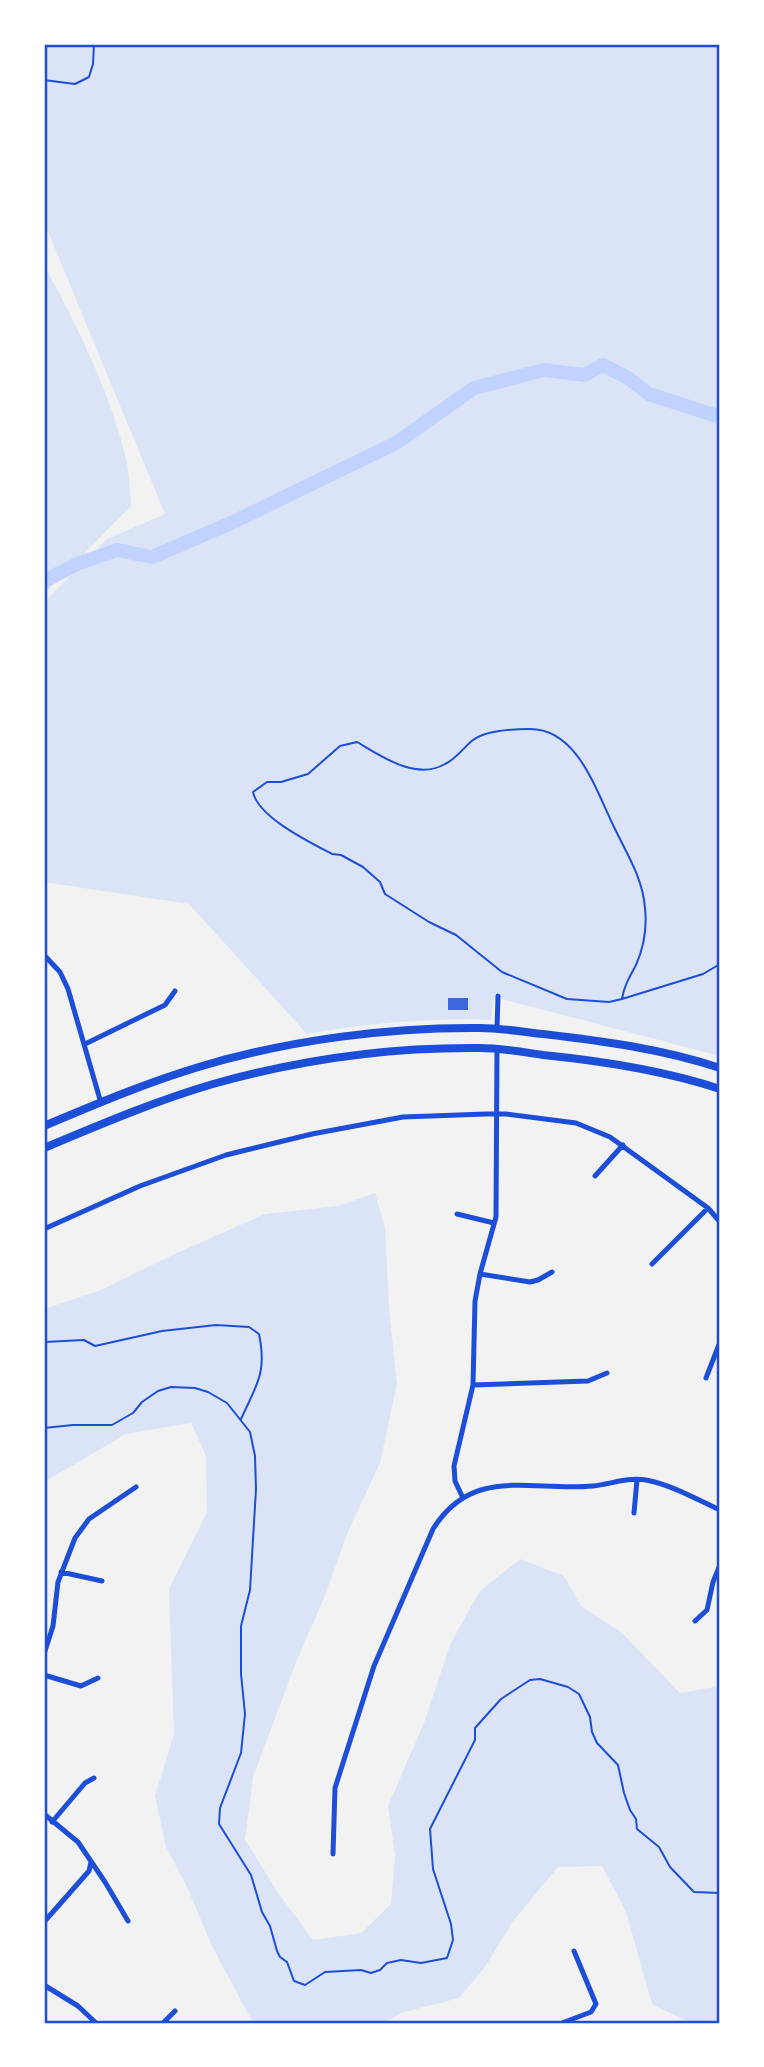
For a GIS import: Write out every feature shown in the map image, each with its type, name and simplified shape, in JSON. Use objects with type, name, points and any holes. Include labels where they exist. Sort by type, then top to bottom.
[{"type":"main road","points":[[44,1126],[101,1102],[203,1066],[276,1048],[356,1035],[447,1029],[497,1029],[592,1040],[677,1055],[720,1068]]},
{"type":"main road","points":[[44,1148],[150,1105],[212,1084],[345,1057],[422,1050],[482,1048],[586,1059],[672,1075],[720,1089]]},
{"type":"street","points":[[44,955],[60,972],[68,989],[101,1102]]},
{"type":"street","points":[[85,1044],[165,1005],[175,991]]},
{"type":"street","points":[[497,1029],[498,996]]},
{"type":"street","points":[[462,1496],[455,1480],[454,1466],[473,1385],[475,1301],[496,1217],[497,1049]]},
{"type":"street","points":[[44,1229],[141,1186],[226,1155],[312,1134],[403,1117],[496,1114],[576,1124],[610,1137],[708,1208],[720,1222]]},
{"type":"street","points":[[595,1176],[623,1145]]},
{"type":"street","points":[[652,1264],[708,1208]]},
{"type":"street","points":[[457,1214],[494,1223]]},
{"type":"street","points":[[480,1275],[530,1282],[552,1272]]},
{"type":"street","points":[[706,1378],[720,1342]]},
{"type":"street","points":[[473,1385],[588,1381],[607,1373]]},
{"type":"street","points":[[333,1854],[335,1788],[374,1666],[433,1529],[462,1496],[495,1486],[594,1486],[619,1480],[637,1480],[670,1486],[720,1510]]},
{"type":"street","points":[[634,1513],[637,1480]]},
{"type":"street","points":[[44,1654],[53,1626],[61,1572],[75,1538],[89,1518],[136,1486]]},
{"type":"street","points":[[695,1621],[706,1610],[720,1565]]},
{"type":"street","points":[[61,1572],[102,1581]]},
{"type":"street","points":[[44,1675],[81,1686],[98,1678]]},
{"type":"street","points":[[52,1822],[85,1783],[94,1778]]},
{"type":"street","points":[[44,1814],[78,1842],[128,1921]]},
{"type":"street","points":[[44,1922],[89,1871],[89,1859]]},
{"type":"street","points":[[562,2023],[591,2012],[596,2004],[574,1951]]},
{"type":"street","points":[[44,1985],[78,2006],[96,2023]]},
{"type":"street","points":[[163,2023],[175,2011]]},
{"type":"path","points":[[44,80],[75,84],[89,77],[94,44]]},
{"type":"path","points":[[622,999],[645,934],[642,888],[591,778],[570,748],[552,734],[532,729],[476,737],[446,764],[433,768],[396,764],[356,742],[340,746],[308,774],[281,782],[267,782],[253,792],[261,811],[332,854],[341,855],[363,867],[380,882],[385,894],[429,922],[456,935],[502,972],[567,999],[609,1002],[622,999],[704,974],[720,964]]},
{"type":"path","points":[[44,1342],[85,1340],[95,1346],[162,1331],[216,1325],[249,1327],[259,1334],[264,1357],[259,1379],[240,1420]]},
{"type":"path","points":[[44,1428],[112,1425],[133,1413],[142,1402],[158,1391],[171,1387],[195,1388],[208,1392],[227,1403],[250,1432],[257,1469],[250,1590],[241,1626],[244,1713],[241,1753],[220,1808],[219,1824],[251,1874],[277,1951],[287,1962],[294,1981],[305,1985],[325,1972],[361,1970],[371,1973],[380,1970],[387,1963],[401,1960],[421,1963],[447,1958],[453,1940],[451,1924],[433,1869],[430,1829],[475,1740],[475,1728],[501,1699],[530,1680],[540,1679],[559,1684],[579,1694],[590,1717],[597,1743],[618,1765],[624,1793],[636,1819],[637,1829],[659,1847],[670,1867],[694,1892],[720,1893]]},
{"type":"shaded area","points":[[44,44],[720,44],[720,1056],[494,997],[491,1020],[399,1022],[307,1034],[189,904],[44,882],[44,602],[107,539],[165,514],[44,222]]},
{"type":"shaded area","points":[[44,265],[81,336],[113,413],[127,463],[131,506],[44,594]]},
{"type":"shaded area","points":[[375,1193],[385,1228],[389,1308],[397,1384],[380,1463],[347,1534],[253,1777],[245,1840],[279,1894],[313,1940],[361,1933],[391,1904],[395,1856],[388,1806],[424,1723],[450,1645],[479,1592],[520,1559],[564,1576],[581,1606],[621,1632],[680,1693],[720,1686],[720,2023],[691,2023],[652,2004],[626,1912],[602,1866],[558,1867],[513,1921],[485,1967],[459,1998],[404,2012],[382,2023],[253,2023],[213,1948],[187,1887],[166,1847],[155,1796],[174,1734],[169,1589],[207,1512],[206,1456],[191,1423],[126,1434],[44,1482],[44,1309],[101,1290],[265,1214],[338,1206]]},
{"type":"building","points":[[448,998],[468,998],[468,1010],[448,1010]]},
{"type":"waterway","points":[[44,581],[77,564],[117,550],[152,557],[231,523],[396,443],[474,388],[544,370],[584,375],[603,365],[628,378],[649,394],[720,417]]}]
